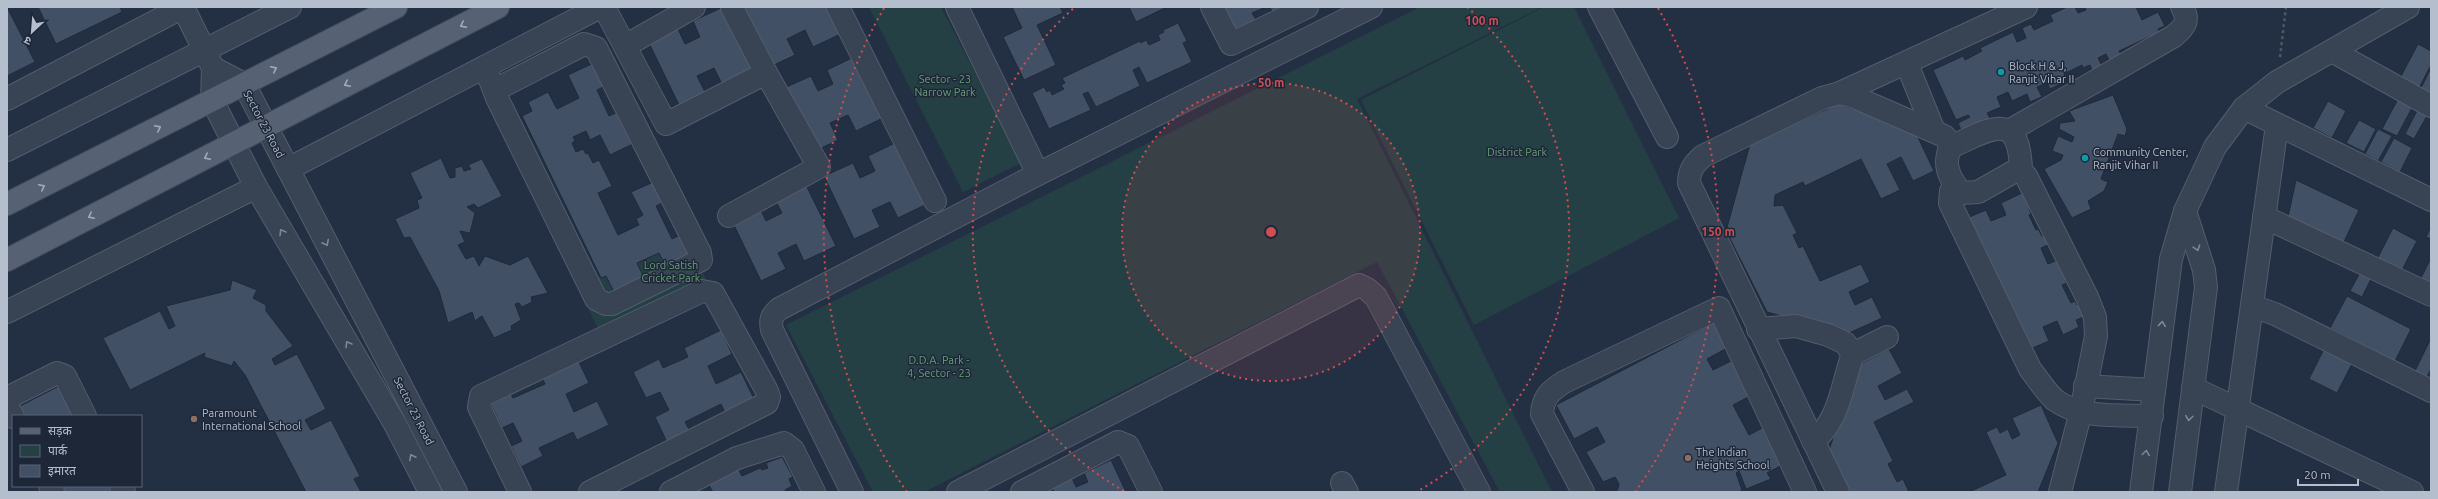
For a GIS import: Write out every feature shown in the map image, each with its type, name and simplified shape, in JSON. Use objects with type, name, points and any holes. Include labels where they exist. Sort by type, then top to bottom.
[{"type":"main road","points":[[7,204],[396,7]]},
{"type":"main road","points":[[7,260],[498,7]]},
{"type":"street","points":[[7,99],[183,7],[209,59]]},
{"type":"street","points":[[7,150],[209,59],[290,7]]},
{"type":"street","points":[[288,169],[600,7]]},
{"type":"street","points":[[604,7],[666,124],[766,73]]},
{"type":"street","points":[[625,46],[694,7]]},
{"type":"street","points":[[838,7],[935,201]]},
{"type":"street","points":[[957,7],[1038,174]]},
{"type":"street","points":[[1212,7],[1231,44],[1307,7]]},
{"type":"street","points":[[852,492],[772,330],[770,322],[772,315],[779,309],[1038,174],[1371,7]]},
{"type":"street","points":[[1599,7],[1667,136]]},
{"type":"street","points":[[1838,492],[1758,329],[1689,183],[1691,169],[1703,156],[1822,98],[1840,93],[1907,64],[2026,7]]},
{"type":"street","points":[[2009,131],[2174,36],[2184,27],[2187,21],[2182,7]]},
{"type":"street","points":[[2141,492],[2171,260],[2185,211],[2215,147],[2244,108],[2277,82],[2332,52],[2408,7]]},
{"type":"street","points":[[729,216],[819,167],[766,73],[732,8]]},
{"type":"street","points":[[485,67],[495,90],[596,299],[606,304],[612,304],[701,260],[700,253],[596,48],[584,44],[495,90]]},
{"type":"street","points":[[2332,52],[2431,106]]},
{"type":"street","name":"Sector 23 Road","points":[[209,59],[244,84],[456,492]]},
{"type":"street","name":"Sector 23 Road","points":[[209,59],[212,100],[233,143],[256,187],[395,424],[430,492]]},
{"type":"street","points":[[1907,64],[1934,131]]},
{"type":"street","points":[[1840,93],[1934,131],[1949,141],[1951,147],[1948,168],[1955,186],[1962,193],[1978,192],[2015,171],[2021,172],[2026,176],[2087,297],[2095,317],[2096,336],[2081,411],[2060,492]]},
{"type":"street","points":[[2244,108],[2431,200]]},
{"type":"street","points":[[2226,492],[2277,125]]},
{"type":"street","points":[[1951,147],[1998,128],[2009,131],[2017,140],[2021,152],[2021,172]]},
{"type":"street","points":[[1955,186],[1951,191],[1950,203],[2030,369],[2056,400],[2081,411],[2152,416]]},
{"type":"street","points":[[7,312],[256,187]]},
{"type":"street","points":[[2180,492],[2206,287],[2204,270],[2185,211]]},
{"type":"street","points":[[2264,217],[2431,295]]},
{"type":"street","points":[[958,492],[1359,285],[1367,289],[1376,298],[1479,492]]},
{"type":"street","points":[[520,492],[479,407],[481,396],[702,291],[713,293],[767,391],[769,397],[767,403],[590,492]]},
{"type":"street","points":[[2252,306],[2276,314],[2431,391]]},
{"type":"street","points":[[1583,492],[1542,414],[1543,401],[1549,392],[1564,382],[1719,308],[1805,492]]},
{"type":"street","points":[[1758,329],[1796,326],[1809,329],[1845,343],[1853,354]]},
{"type":"street","points":[[1813,441],[1824,434],[1844,389],[1853,354],[1887,337]]},
{"type":"street","points":[[7,398],[57,373],[65,376],[84,415]]},
{"type":"street","points":[[2085,386],[2154,390]]},
{"type":"street","points":[[2193,388],[2412,492]]},
{"type":"street","points":[[7,406],[12,415]]},
{"type":"street","points":[[1022,492],[1118,442],[1128,446],[1151,492]]},
{"type":"street","points":[[672,492],[737,458],[784,443],[794,450],[814,492]]},
{"type":"path","points":[[2277,82],[2286,7]]},
{"type":"green space","name":"Sector - 23 Narrow Park","points":[[869,7],[941,7],[1021,163],[963,192]]},
{"type":"green space","name":"D.D.A. Park - 4, Sector - 23","points":[[1420,7],[1542,7],[1357,99],[1552,492],[1500,492],[1377,262],[924,492],[873,492],[786,325]]},
{"type":"green space","name":"District Park","points":[[1544,7],[1574,7],[1679,218],[1474,325],[1361,100]]},
{"type":"green space","name":"Lord Satish Cricket Park","points":[[684,234],[708,284],[601,334],[578,288]]},
{"type":"building","points":[[7,7],[35,62],[7,76]]},
{"type":"building","points":[[38,7],[120,7],[122,12],[56,44]]},
{"type":"building","points":[[723,7],[754,69],[722,84],[714,68],[697,76],[705,92],[679,105],[649,43],[678,29],[685,44],[700,37],[693,21]]},
{"type":"building","points":[[741,7],[833,7],[845,32],[813,47],[805,30],[787,39],[795,55],[770,67]]},
{"type":"building","points":[[1012,7],[1060,7],[1063,13],[1037,25],[1056,65],[1024,80],[1003,37],[1022,28]]},
{"type":"building","points":[[1129,7],[1167,7],[1136,22]]},
{"type":"building","points":[[1219,7],[1266,7],[1252,13],[1257,21],[1232,34]]},
{"type":"building","points":[[1270,7],[1286,7],[1273,14]]},
{"type":"building","name":"Block H & J, Ranjit Vihar II","points":[[2067,7],[2075,7],[2078,13],[2086,10],[2085,7],[2136,7],[2142,20],[2158,12],[2165,26],[2158,29],[2162,37],[2151,43],[2149,37],[2119,51],[2122,56],[2110,62],[2106,54],[2098,58],[2102,66],[2092,70],[2090,65],[2083,68],[2082,65],[2064,74],[2065,77],[2059,79],[2061,84],[2050,89],[2047,83],[2037,87],[2042,97],[2030,102],[2027,94],[2012,101],[2008,92],[1997,97],[2001,107],[1987,113],[1991,120],[1963,134],[1958,123],[1970,117],[1968,115],[1956,120],[1933,70],[1963,56],[1965,60],[1982,51],[1980,48],[2013,32],[2017,42],[2026,38],[2022,28],[2031,24],[2034,30],[2053,21],[2050,15]]},
{"type":"building","points":[[1178,23],[1187,41],[1183,43],[1192,62],[1147,83],[1139,67],[1133,70],[1140,86],[1096,107],[1088,92],[1083,94],[1091,110],[1049,129],[1032,93],[1044,87],[1047,92],[1050,90],[1052,95],[1064,89],[1061,85],[1065,83],[1062,78],[1140,41],[1141,43],[1146,40],[1149,45],[1160,40],[1158,35],[1164,32],[1163,30]]},
{"type":"building","points":[[2418,44],[2431,51],[2431,65],[2418,90],[2399,80]]},
{"type":"building","points":[[858,55],[887,116],[856,131],[848,115],[830,123],[838,140],[813,152],[782,89],[811,76],[818,91],[833,84],[827,70]]},
{"type":"building","points":[[600,60],[611,83],[597,90],[609,116],[624,109],[639,141],[610,155],[600,135],[590,140],[586,131],[573,137],[575,141],[572,143],[576,152],[583,149],[586,154],[588,153],[593,163],[599,160],[612,186],[598,193],[618,235],[639,225],[636,219],[643,215],[631,192],[658,180],[668,200],[656,206],[672,239],[684,233],[693,252],[669,273],[659,253],[637,263],[647,284],[617,298],[606,276],[601,278],[522,116],[532,111],[528,102],[548,92],[557,109],[579,98],[568,75]]},
{"type":"building","points":[[2431,68],[2431,96],[2420,90]]},
{"type":"building","name":"Community Center, Ranjit Vihar II","points":[[2113,95],[2127,129],[2125,136],[2118,134],[2101,179],[2108,182],[2104,191],[2088,201],[2091,209],[2072,218],[2044,169],[2061,160],[2063,155],[2052,151],[2058,136],[2072,142],[2074,137],[2059,129],[2060,123],[2075,121],[2069,111]]},
{"type":"building","points":[[2398,99],[2413,106],[2397,136],[2382,129]]},
{"type":"building","points":[[2328,101],[2346,111],[2332,138],[2313,128]]},
{"type":"building","points":[[1838,104],[1914,129],[1934,171],[1913,181],[1901,157],[1887,164],[1900,190],[1881,199],[1861,159],[1805,186],[1803,182],[1775,195],[1774,206],[1783,205],[1797,233],[1793,235],[1799,248],[1803,246],[1820,281],[1861,264],[1870,282],[1849,292],[1855,305],[1872,297],[1882,318],[1847,334],[1817,321],[1793,315],[1792,319],[1767,312],[1726,231],[1750,144]]},
{"type":"building","points":[[2419,107],[2429,112],[2414,139],[2405,134]]},
{"type":"building","points":[[2359,120],[2376,129],[2364,152],[2346,143]]},
{"type":"building","points":[[2378,129],[2392,136],[2378,161],[2365,154]]},
{"type":"building","points":[[2394,138],[2412,148],[2400,172],[2381,162]]},
{"type":"building","points":[[899,141],[929,203],[898,218],[890,202],[872,210],[880,227],[854,239],[824,176],[853,163],[860,178],[875,171],[868,156]]},
{"type":"building","points":[[441,158],[450,178],[455,177],[455,168],[462,166],[464,171],[471,169],[468,165],[482,159],[502,196],[478,208],[474,204],[467,207],[475,213],[470,233],[460,231],[465,242],[458,245],[466,259],[474,256],[479,266],[485,256],[510,265],[528,256],[548,293],[531,297],[532,302],[522,307],[519,303],[515,304],[521,320],[511,326],[512,330],[494,338],[482,316],[475,321],[472,312],[448,323],[439,291],[410,237],[404,238],[395,219],[419,208],[417,200],[422,198],[410,173]]},
{"type":"building","points":[[2296,180],[2359,210],[2343,244],[2288,217]]},
{"type":"building","points":[[805,183],[836,246],[804,261],[796,244],[778,253],[786,269],[761,281],[731,219],[759,206],[766,221],[782,213],[774,198]]},
{"type":"building","points":[[2028,190],[2035,205],[2029,208],[2031,214],[2029,215],[2036,230],[2038,229],[2042,236],[2048,233],[2052,243],[2041,248],[2048,264],[2060,259],[2068,278],[2065,280],[2067,283],[2062,285],[2071,303],[2075,301],[2077,305],[2080,303],[2086,316],[2076,320],[2079,327],[2063,335],[2057,321],[2043,327],[2049,341],[2028,350],[1967,218],[1986,210],[1991,221],[2006,215],[2001,203]]},
{"type":"building","points":[[2431,227],[2431,239],[2426,237]]},
{"type":"building","points":[[2393,228],[2417,241],[2399,276],[2375,263]]},
{"type":"building","points":[[2431,258],[2431,285],[2420,280]]},
{"type":"building","points":[[2363,267],[2374,273],[2362,297],[2350,291]]},
{"type":"building","points":[[232,280],[257,290],[253,298],[266,305],[266,311],[293,346],[272,359],[275,365],[297,354],[326,409],[305,420],[311,430],[331,420],[360,476],[354,479],[361,492],[306,492],[245,375],[234,361],[232,366],[204,357],[205,353],[130,390],[103,338],[160,311],[169,329],[175,326],[166,306],[230,290]]},
{"type":"building","points":[[2347,296],[2411,329],[2395,361],[2330,328]]},
{"type":"building","points":[[1715,322],[1729,347],[1707,359],[1713,370],[1735,359],[1754,394],[1733,405],[1749,435],[1766,426],[1786,463],[1767,473],[1771,479],[1746,489],[1739,471],[1736,473],[1742,490],[1739,492],[1617,492],[1619,484],[1615,477],[1603,482],[1586,452],[1605,442],[1597,427],[1574,439],[1556,405]]},
{"type":"building","points":[[721,330],[732,354],[708,366],[716,384],[741,372],[755,401],[726,415],[721,404],[685,422],[690,431],[667,442],[655,417],[669,410],[660,392],[646,398],[633,372],[659,359],[663,368],[688,357],[684,348]]},
{"type":"building","points":[[2431,338],[2431,369],[2426,379],[2414,373]]},
{"type":"building","points":[[2326,345],[2354,360],[2337,393],[2309,379]]},
{"type":"building","points":[[1889,349],[1902,373],[1878,386],[1885,400],[1907,389],[1914,402],[1874,422],[1893,461],[1888,464],[1897,482],[1903,479],[1909,492],[1847,492],[1828,453],[1858,365]]},
{"type":"building","points":[[576,356],[589,383],[566,394],[574,412],[597,401],[609,425],[577,440],[573,432],[539,448],[543,456],[521,467],[511,446],[522,441],[513,423],[502,428],[488,398],[508,388],[513,398],[545,384],[540,373]]},
{"type":"building","points":[[65,383],[81,415],[20,415],[16,408]]},
{"type":"building","points":[[2041,405],[2058,443],[2038,492],[1969,492],[2006,475],[1986,432],[1997,427],[2000,433],[2008,429],[2012,439],[2020,435],[2012,418]]},
{"type":"building","points":[[782,457],[793,477],[789,479],[792,486],[785,490],[786,492],[713,492],[707,482],[734,462],[742,476],[760,468],[762,470],[768,468],[766,463]]},
{"type":"building","points":[[1111,460],[1126,492],[1054,492],[1052,487],[1072,478],[1076,487],[1088,482],[1084,473]]},
{"type":"building","points":[[56,487],[118,487],[120,492],[59,492]]},
{"type":"place","name":"Block H & J, Ranjit Vihar II","points":[[2001,72]]},
{"type":"place","name":"Community Center, Ranjit Vihar II","points":[[2085,158]]},
{"type":"place","name":"Paramount International School","points":[[194,419]]},
{"type":"place","name":"The Indian Heights School","points":[[1688,458]]}]
